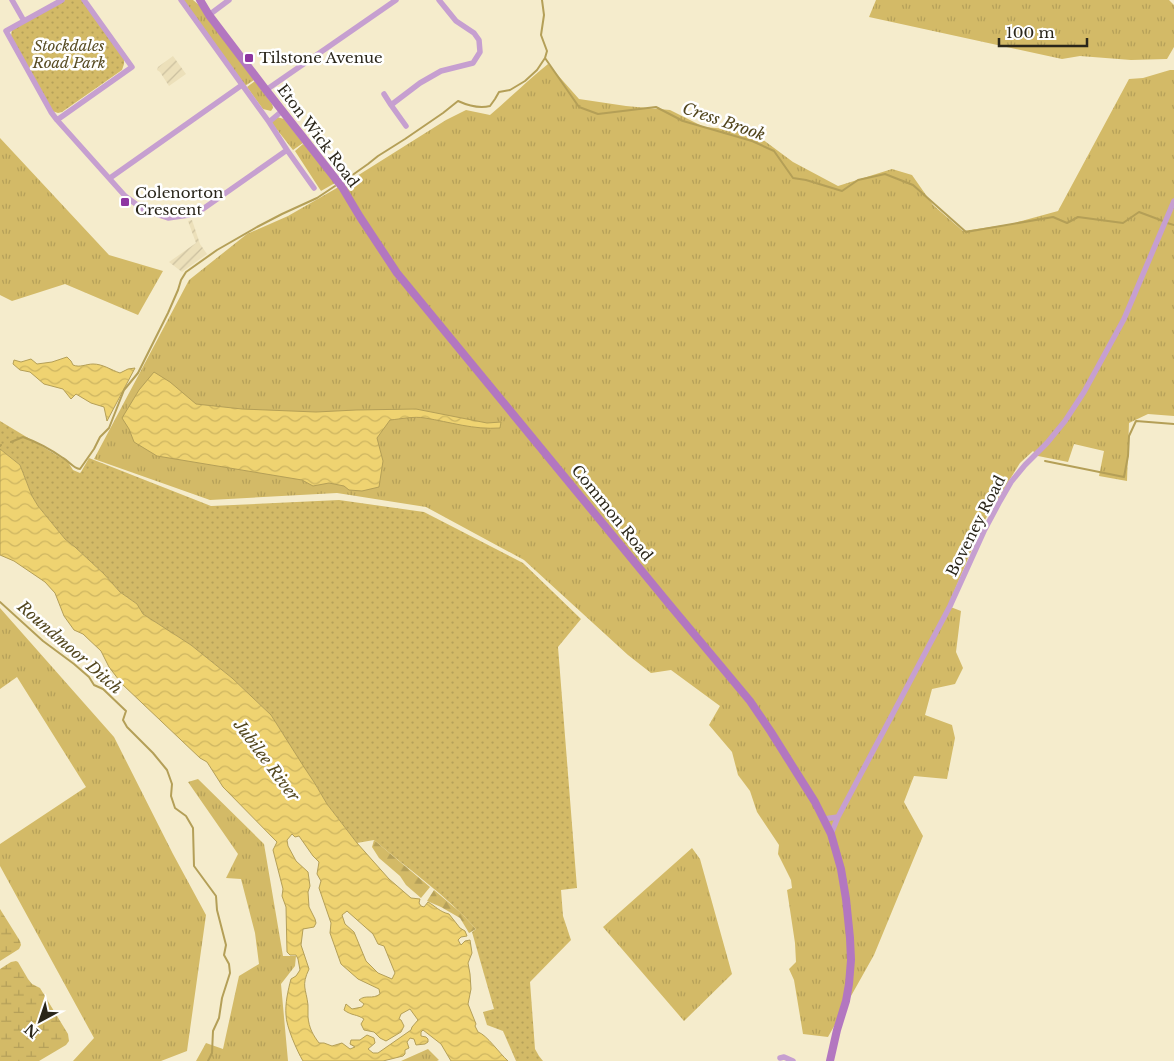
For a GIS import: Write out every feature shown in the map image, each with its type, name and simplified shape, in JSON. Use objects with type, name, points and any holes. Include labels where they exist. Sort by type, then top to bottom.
[{"type":"main road","name":"Eton Wick Road","points":[[200,0],[266,90],[342,187],[360,217]]},
{"type":"main road","name":"Common Road","points":[[360,217],[397,273],[750,702],[815,802],[830,834],[841,869],[846,899],[850,960],[846,1001],[830,1061]]},
{"type":"street","points":[[12,0],[24,21]]},
{"type":"street","points":[[62,0],[3,30],[57,120],[125,196],[144,210],[168,218],[189,215],[200,210],[285,152]]},
{"type":"street","points":[[57,120],[132,67],[84,0]]},
{"type":"street","points":[[181,0],[269,122],[285,152],[314,188]]},
{"type":"street","points":[[209,14],[229,0]]},
{"type":"street","points":[[266,90],[396,0]]},
{"type":"street","points":[[391,105],[420,83],[441,71],[473,63],[480,52],[479,40],[474,33],[456,21],[439,0]]},
{"type":"street","points":[[110,178],[242,85]]},
{"type":"street","points":[[384,94],[406,126]]},
{"type":"street","points":[[269,122],[282,111]]},
{"type":"street","name":"Boveney Road","points":[[830,834],[950,606],[1000,501],[1024,465],[1065,420],[1084,392],[1124,319],[1174,201]]},
{"type":"street","points":[[824,819],[838,817]]},
{"type":"street","points":[[780,1058],[784,1057],[792,1061]]},
{"type":"shaded area","points":[[173,56],[186,74],[169,86],[157,70],[158,67]]},
{"type":"shaded area","points":[[192,220],[200,244],[207,254],[182,272],[169,262],[196,243],[188,221]]},
{"type":"green space","name":"Stockdales Road Park","points":[[65,0],[82,0],[124,59],[124,64],[122,70],[58,113],[52,111],[11,36],[12,29]]},
{"type":"green space","points":[[183,0],[193,0],[199,5],[254,80],[245,86]]},
{"type":"green space","points":[[876,0],[1169,0],[1174,5],[1174,47],[1167,59],[1131,60],[1080,56],[1062,59],[869,17]]},
{"type":"green space","points":[[548,64],[579,99],[670,110],[704,127],[751,131],[793,162],[838,186],[892,169],[912,175],[933,205],[963,231],[1011,224],[1058,211],[1129,79],[1143,78],[1174,70],[1174,416],[1148,414],[1129,423],[1127,481],[1099,476],[1104,451],[1074,444],[1068,462],[1038,456],[1033,451],[1020,463],[983,523],[948,606],[961,611],[956,652],[963,668],[955,684],[932,689],[925,715],[952,725],[955,738],[947,779],[914,776],[904,802],[923,836],[874,955],[828,1037],[803,1034],[794,980],[789,969],[796,962],[787,890],[792,888],[791,880],[778,854],[779,845],[757,812],[750,791],[738,775],[732,752],[709,725],[720,706],[671,670],[651,673],[628,655],[524,560],[426,507],[337,493],[210,500],[94,459],[189,280],[247,234],[288,216],[349,181],[446,120],[466,110],[490,115]]},
{"type":"green space","points":[[255,81],[272,104],[273,108],[271,111],[263,109],[247,87]]},
{"type":"green space","points":[[277,117],[284,119],[303,143],[293,150],[271,122]]},
{"type":"green space","points":[[0,138],[109,255],[163,271],[138,315],[65,284],[12,301],[0,295]]},
{"type":"green space","points":[[303,144],[335,183],[321,191],[295,151]]},
{"type":"green space","points":[[0,421],[68,462],[73,470],[80,473],[89,458],[211,506],[339,500],[424,512],[523,563],[581,619],[558,647],[577,888],[561,890],[563,916],[571,940],[530,982],[535,1049],[543,1061],[516,1061],[503,1031],[487,1025],[483,1012],[494,1009],[472,932],[476,929],[439,893],[374,840],[357,843],[327,804],[271,715],[232,678],[191,645],[143,614],[137,604],[120,592],[104,574],[65,539],[38,506],[20,465],[0,449]]},
{"type":"green space","points":[[0,608],[114,737],[206,915],[187,1051],[161,1061],[73,1061],[94,1038],[0,866],[0,844],[86,787],[17,677],[0,689]]},
{"type":"green space","points":[[198,779],[264,844],[283,956],[296,956],[295,966],[281,984],[288,1061],[196,1061],[206,1043],[223,1049],[239,976],[259,964],[255,933],[241,879],[226,878],[238,854],[188,782]]},
{"type":"green space","points":[[374,840],[430,887],[421,898],[379,858],[372,847]]},
{"type":"green space","points":[[692,848],[700,859],[732,974],[684,1021],[603,927]]},
{"type":"green space","points":[[434,890],[461,913],[476,929],[469,933],[460,918],[427,901]]},
{"type":"green space","points":[[0,909],[21,945],[19,949],[0,961]]},
{"type":"green space","points":[[16,961],[32,984],[40,988],[68,1034],[69,1041],[66,1045],[39,1061],[0,1061],[0,969]]},
{"type":"green space","points":[[428,1049],[439,1060],[401,1061]]},
{"type":"water","points":[[67,357],[76,366],[97,364],[120,373],[135,368],[107,421],[104,407],[91,403],[76,394],[71,399],[63,389],[44,384],[30,372],[20,370],[13,364],[14,360],[21,362],[31,359],[37,364]]},
{"type":"water","points":[[154,372],[170,382],[196,404],[242,409],[316,412],[416,409],[487,423],[501,422],[500,428],[490,428],[471,427],[421,417],[390,420],[377,438],[383,461],[379,487],[362,491],[349,490],[344,486],[329,483],[313,486],[302,480],[157,456],[134,442],[122,418],[139,390]]},
{"type":"water","name":"Jubilee River","points":[[0,449],[20,465],[38,506],[65,539],[104,574],[120,592],[137,604],[143,614],[191,645],[232,678],[271,715],[327,804],[357,843],[389,879],[411,898],[420,899],[419,903],[421,906],[424,907],[428,902],[449,914],[460,928],[465,931],[467,936],[461,937],[458,940],[461,945],[465,941],[470,940],[472,953],[468,963],[471,989],[468,1004],[476,1024],[475,1026],[478,1032],[489,1040],[508,1061],[451,1061],[441,1044],[423,1030],[421,1036],[426,1037],[428,1042],[416,1045],[414,1039],[410,1038],[407,1042],[409,1048],[405,1050],[403,1056],[383,1061],[303,1061],[286,1020],[286,1002],[291,979],[300,970],[296,955],[290,955],[287,952],[286,907],[273,850],[277,842],[223,787],[207,762],[200,758],[122,684],[109,667],[101,651],[83,634],[74,630],[64,616],[55,593],[45,582],[14,561],[0,555]],"holes":[[[292,834],[295,837],[299,836],[319,862],[317,874],[321,881],[319,888],[331,923],[330,933],[341,964],[358,979],[379,989],[380,994],[377,996],[364,997],[359,1000],[364,1004],[362,1007],[352,1009],[346,1004],[344,1010],[364,1019],[361,1024],[364,1030],[374,1032],[386,1041],[401,1032],[404,1026],[399,1019],[401,1014],[410,1009],[418,1020],[411,1030],[378,1053],[373,1053],[368,1049],[375,1043],[374,1038],[367,1035],[360,1040],[351,1040],[350,1044],[355,1047],[350,1049],[342,1043],[332,1046],[319,1043],[310,1028],[305,987],[309,969],[301,945],[303,929],[314,927],[316,923],[309,907],[308,892],[310,886],[308,872],[296,861],[288,846],[287,840]],[[347,911],[373,934],[378,944],[384,946],[395,973],[392,979],[378,973],[366,961],[354,932],[345,924],[342,915]]]},
{"type":"waterway","points":[[344,181],[458,101],[474,106],[490,106],[499,92],[510,90],[525,81],[537,70],[547,51],[541,35],[544,15],[542,0]]},
{"type":"waterway","name":"Cress Brook","points":[[545,58],[579,107],[598,114],[656,107],[683,121],[752,141],[774,151],[793,178],[842,191],[858,180],[885,174],[913,185],[966,232],[1053,217],[1067,223],[1078,217],[1123,223],[1139,212],[1163,221]]},
{"type":"waterway","points":[[11,442],[23,437],[38,443],[80,469],[100,437],[109,428],[124,390],[138,373],[186,272],[217,250],[257,227],[317,198],[335,186]]},
{"type":"waterway","name":"Cress Brook","points":[[1167,223],[1174,225]]},
{"type":"waterway","points":[[1045,461],[1124,477],[1129,436],[1136,421],[1174,424]]},
{"type":"waterway","name":"Roundmoor Ditch","points":[[0,602],[43,641],[89,677],[94,685],[103,689],[126,711],[123,720],[127,727],[167,770],[172,784],[171,796],[175,808],[186,816],[193,828],[194,866],[216,896],[217,910],[226,945],[224,955],[229,964],[230,973],[222,998],[219,1018],[213,1031],[212,1053],[208,1061]]},
{"type":"place","name":"Tilstone Avenue","points":[[249,58]]},
{"type":"place","name":"Colenorton Crescent","points":[[125,202]]}]
